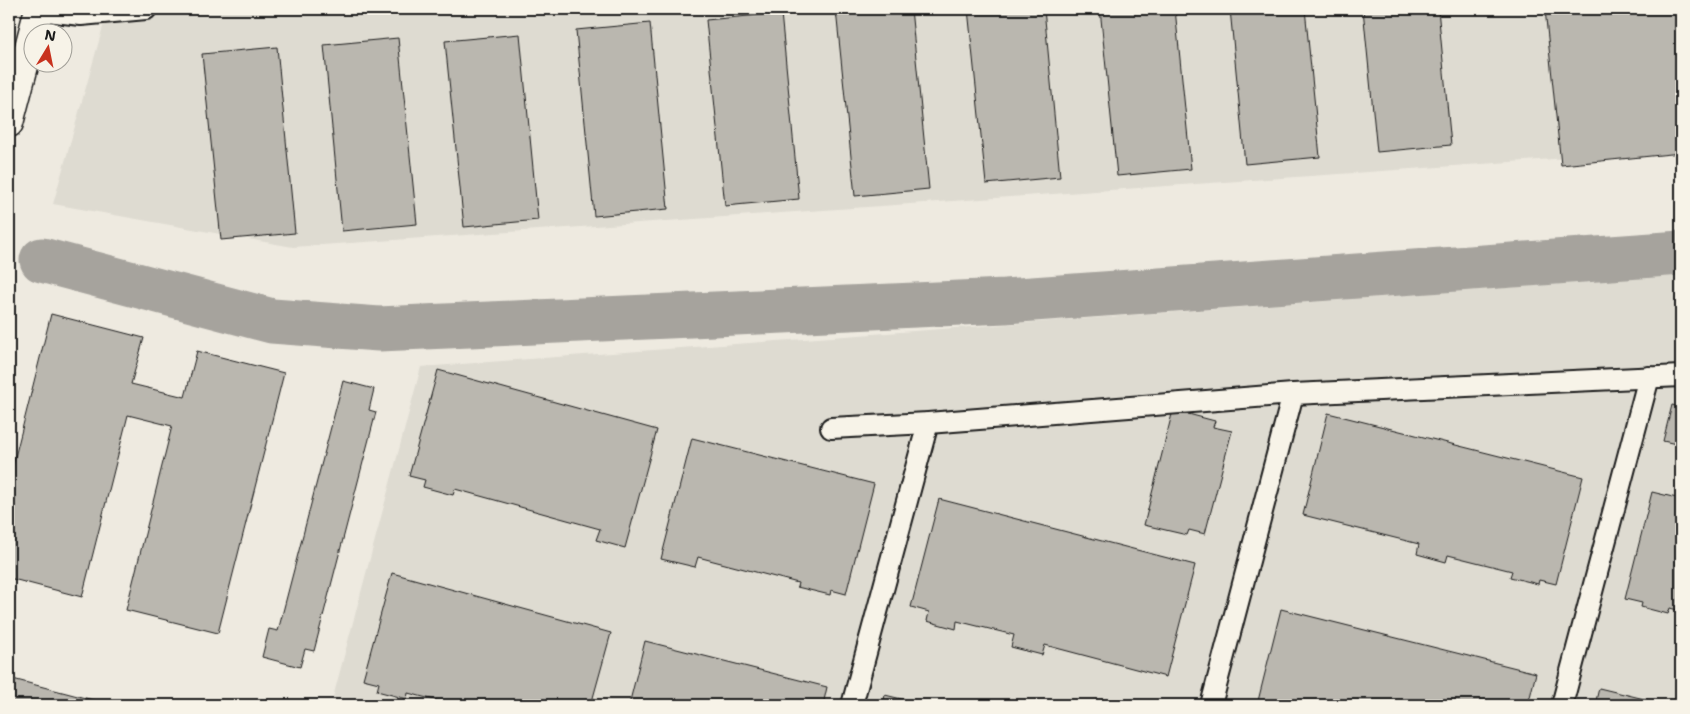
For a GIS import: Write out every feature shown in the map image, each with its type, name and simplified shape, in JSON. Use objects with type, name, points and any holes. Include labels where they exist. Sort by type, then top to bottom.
[{"type":"main road","points":[[9,123],[39,9]]},
{"type":"street","points":[[39,9],[81,15],[146,9]]},
{"type":"street","points":[[831,428],[928,423],[1293,394],[1681,376]]},
{"type":"street","points":[[1562,705],[1649,377]]},
{"type":"street","points":[[1211,705],[1293,394]]},
{"type":"street","points":[[852,705],[928,423]]},
{"type":"shaded area","points":[[108,9],[1681,9],[1681,150],[293,247],[53,204]]},
{"type":"shaded area","points":[[1681,275],[1681,705],[331,705],[421,367]]},
{"type":"building","points":[[911,9],[929,189],[855,196],[836,10]]},
{"type":"building","points":[[968,9],[1044,9],[1060,177],[986,184]]},
{"type":"building","points":[[1100,9],[1175,9],[1191,169],[1117,176]]},
{"type":"building","points":[[1230,9],[1305,9],[1320,157],[1245,164]]},
{"type":"building","points":[[1363,9],[1438,9],[1451,145],[1377,152]]},
{"type":"building","points":[[1545,9],[1681,9],[1681,153],[1561,165]]},
{"type":"building","points":[[781,13],[799,199],[725,206],[706,20]]},
{"type":"building","points":[[650,23],[668,209],[594,216],[576,30]]},
{"type":"building","points":[[520,34],[538,220],[464,227],[445,41]]},
{"type":"building","points":[[398,38],[417,224],[342,231],[324,45]]},
{"type":"building","points":[[277,47],[295,233],[221,240],[202,54]]},
{"type":"building","points":[[51,314],[144,338],[131,384],[185,397],[197,351],[284,373],[218,633],[126,610],[172,426],[128,415],[82,597],[9,578],[9,481]]},
{"type":"building","points":[[438,370],[657,430],[625,548],[596,540],[600,529],[455,489],[453,495],[423,487],[425,480],[409,476]]},
{"type":"building","points":[[343,381],[374,389],[369,410],[376,412],[314,651],[305,649],[300,667],[262,657],[269,629],[278,631]]},
{"type":"building","points":[[1672,405],[1681,407],[1681,445],[1663,441]]},
{"type":"building","points":[[1173,410],[1215,421],[1213,427],[1232,431],[1205,534],[1189,530],[1187,535],[1144,525]]},
{"type":"building","points":[[1328,413],[1583,477],[1556,584],[1539,580],[1538,584],[1510,577],[1512,571],[1448,555],[1446,562],[1417,554],[1419,544],[1303,515]]},
{"type":"building","points":[[692,438],[874,484],[846,594],[831,590],[830,595],[797,587],[798,583],[698,557],[695,567],[661,559]]},
{"type":"building","points":[[1652,492],[1681,499],[1681,611],[1670,608],[1668,614],[1641,607],[1642,603],[1625,599]]},
{"type":"building","points":[[939,499],[1195,565],[1166,677],[1045,645],[1042,655],[1011,647],[1014,635],[957,621],[956,629],[927,621],[929,612],[911,607]]},
{"type":"building","points":[[392,573],[611,633],[591,705],[454,705],[408,693],[407,699],[377,691],[379,683],[363,679]]},
{"type":"building","points":[[1281,609],[1536,673],[1528,705],[1257,705]]},
{"type":"building","points":[[645,641],[827,687],[823,705],[629,705]]},
{"type":"building","points":[[9,678],[112,705],[9,705]]},
{"type":"building","points":[[1599,688],[1669,705],[1595,705]]},
{"type":"building","points":[[885,695],[926,705],[883,705]]},
{"type":"waterway","points":[[42,260],[272,321],[379,329],[1005,301],[1681,253]]}]
